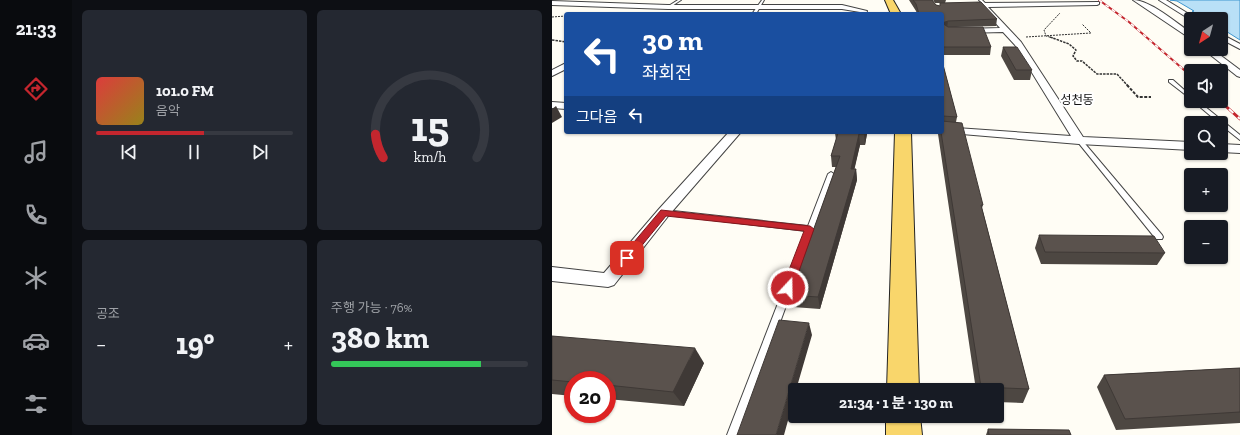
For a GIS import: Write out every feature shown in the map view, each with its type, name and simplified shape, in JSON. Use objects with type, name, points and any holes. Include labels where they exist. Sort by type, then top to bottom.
[{"type":"main road","points":[[889,0],[895,12]]},
{"type":"main road","points":[[903,134],[903,383]]},
{"type":"main road","points":[[903,423],[904,435]]},
{"type":"street","points":[[839,0],[842,3],[842,7]]},
{"type":"street","points":[[1136,0],[1184,32]]},
{"type":"street","points":[[1162,0],[1184,13]]},
{"type":"street","points":[[552,3],[668,7],[842,7],[864,12]]},
{"type":"street","points":[[970,5],[983,3],[1097,3]]},
{"type":"street","points":[[983,3],[1030,61],[1079,140]]},
{"type":"street","points":[[660,12],[668,7]]},
{"type":"street","points":[[954,31],[1009,34]]},
{"type":"street","points":[[1228,40],[1240,47]]},
{"type":"street","points":[[1216,56],[1240,74]]},
{"type":"street","points":[[552,73],[564,67]]},
{"type":"street","points":[[552,105],[564,106]]},
{"type":"street","points":[[944,130],[1184,146]]},
{"type":"street","points":[[552,274],[608,280],[664,212],[733,134]]},
{"type":"street","points":[[1228,148],[1240,149]]},
{"type":"lane","points":[[668,7],[680,0]]},
{"type":"lane","points":[[755,12],[764,0]]},
{"type":"lane","points":[[1171,82],[1184,92]]},
{"type":"lane","points":[[1204,108],[1240,138]]},
{"type":"lane","points":[[1079,140],[1158,238]]},
{"type":"lane","points":[[733,435],[831,174]]},
{"type":"lane","points":[[664,212],[810,229]]},
{"type":"path","points":[[1046,36],[1044,30],[1065,9],[1054,3]]},
{"type":"path","points":[[552,16],[564,16]]},
{"type":"path","points":[[1009,34],[1046,36],[1090,33],[1082,24]]},
{"type":"path","points":[[1046,36],[1072,46],[1076,50],[1073,56],[1077,61],[1082,61],[1097,74],[1117,74],[1138,97],[1152,97]]},
{"type":"path","points":[[552,40],[564,42]]},
{"type":"water","points":[[1170,0],[1240,0],[1240,40],[1228,32],[1228,12],[1194,12],[1177,1]]},
{"type":"building","points":[[913,0],[932,0],[936,5],[940,6],[940,3],[981,2],[997,19],[944,22],[944,12],[918,12]]},
{"type":"building","points":[[944,24],[948,27],[983,27],[991,47],[944,47]]},
{"type":"building","points":[[1003,47],[1017,47],[1032,70],[1016,70]]},
{"type":"building","points":[[944,68],[957,117],[944,116]]},
{"type":"building","points":[[944,121],[962,123],[983,205],[981,205],[1029,389],[1004,388],[1004,383],[980,383],[941,134],[944,134]]},
{"type":"building","points":[[838,134],[859,134],[851,169],[856,169],[818,297],[790,295],[840,156],[831,156]]},
{"type":"building","points":[[1039,235],[1154,236],[1165,253],[1045,252]]},
{"type":"building","points":[[779,320],[809,323],[791,383],[788,383],[788,394],[776,435],[737,435]]},
{"type":"building","points":[[552,336],[695,348],[673,392],[616,386],[616,371],[564,371],[564,381],[552,380]]},
{"type":"building","points":[[1240,368],[1240,412],[1125,419],[1104,375]]},
{"type":"building","points":[[988,429],[1069,430],[1071,435],[989,435]]},
{"type":"railway","points":[[1099,0],[1129,22],[1184,70]]},
{"type":"railway","points":[[1228,108],[1240,119]]},
{"type":"district","name":"성천동","points":[[1077,100]]},
{"type":"route","points":[[627,258],[664,212],[810,229],[788,288]]}]
